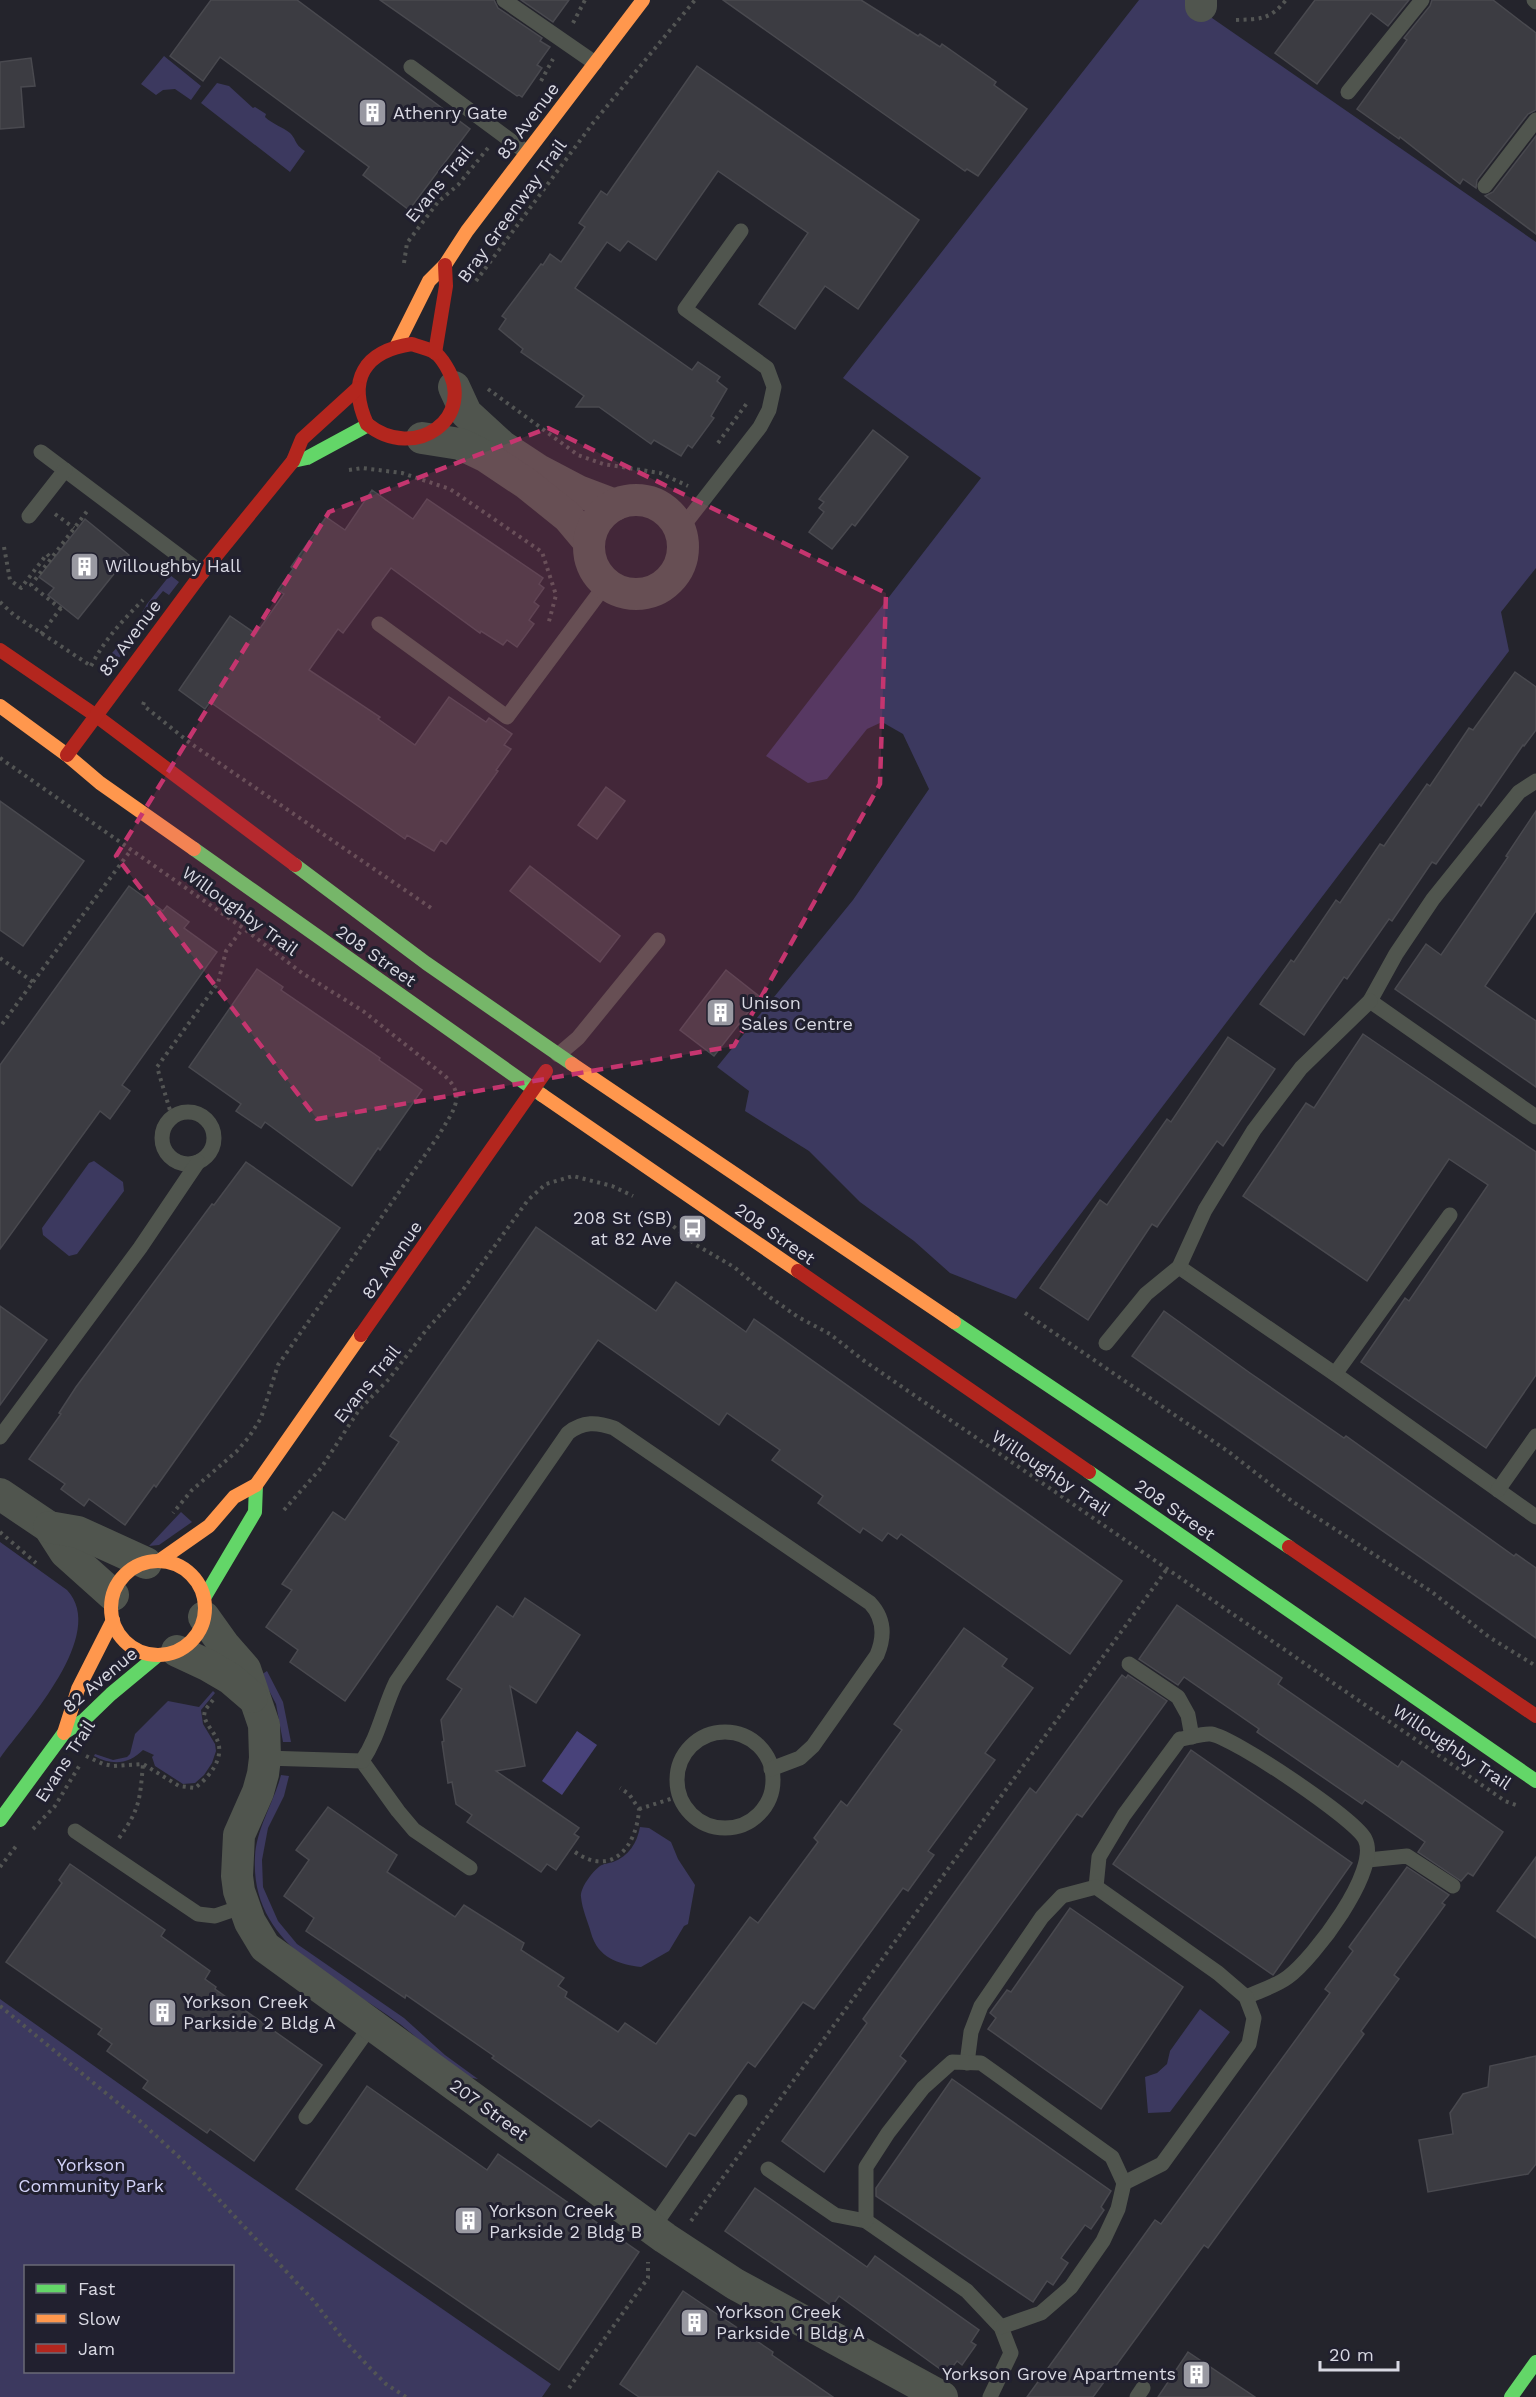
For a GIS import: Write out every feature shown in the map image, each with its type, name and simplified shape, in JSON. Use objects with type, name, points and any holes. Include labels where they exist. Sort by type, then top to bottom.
[{"type":"main road","name":"83 Avenue","points":[[397,345],[429,280],[445,265],[467,231],[526,152],[643,0]]},
{"type":"main road","points":[[435,353],[446,286],[445,265]]},
{"type":"main road","points":[[397,345],[412,345],[435,353],[449,370],[468,384],[453,403],[447,418],[436,430],[422,438],[406,441],[390,438],[368,425],[359,403],[358,388],[362,373],[370,360],[382,350],[397,345]]},
{"type":"main road","name":"83 Avenue","points":[[67,755],[202,573],[293,461],[302,438],[358,388]]},
{"type":"main road","points":[[293,461],[307,458],[368,425]]},
{"type":"main road","name":"208 Street","points":[[0,650],[95,715],[426,963],[558,1055],[1536,1716]]},
{"type":"main road","name":"208 Street","points":[[0,706],[67,755],[100,783],[534,1089],[1536,1781]]},
{"type":"main road","name":"82 Avenue","points":[[153,1562],[202,1531],[234,1497],[256,1485],[558,1055]]},
{"type":"main road","points":[[204,1608],[198,1584],[188,1572],[175,1564],[153,1562],[125,1574],[113,1607],[119,1634],[129,1645],[143,1652],[167,1653],[189,1643],[199,1631],[204,1608],[255,1512],[256,1485]]},
{"type":"main road","name":"82 Avenue","points":[[64,1733],[69,1709],[83,1672],[113,1607]]},
{"type":"main road","name":"82 Avenue","points":[[0,1820],[64,1733],[84,1720],[111,1694],[167,1653]]},
{"type":"main road","points":[[1511,2397],[1536,2362]]},
{"type":"street","points":[[468,384],[466,412],[502,446],[540,471],[578,491],[615,505]]},
{"type":"street","points":[[422,438],[460,444],[485,456],[527,484],[561,511],[589,542]]},
{"type":"street","points":[[630,500],[645,501],[660,506],[672,516],[680,530],[683,545],[681,560],[675,574],[664,585],[650,592],[634,594],[620,591],[606,584],[596,572],[590,558],[589,542],[593,527],[602,514],[615,505],[630,500]]},
{"type":"street","points":[[0,1494],[49,1527],[65,1552],[113,1607]]},
{"type":"street","points":[[49,1527],[78,1532],[153,1562]]},
{"type":"street","name":"207 Street","points":[[204,1608],[224,1645],[245,1669],[264,1725],[265,1758],[258,1792],[239,1835],[237,1876],[250,1922],[265,1947],[658,2234],[735,2284],[942,2397]]},
{"type":"street","points":[[167,1653],[223,1674],[255,1699]]},
{"type":"lane","points":[[504,0],[595,63]]},
{"type":"lane","points":[[1348,92],[1422,0]]},
{"type":"lane","points":[[411,67],[526,152]]},
{"type":"lane","points":[[1485,186],[1536,120]]},
{"type":"lane","points":[[680,530],[760,427],[769,410],[774,387],[767,368],[685,309],[741,231]]},
{"type":"lane","points":[[41,452],[202,573]]},
{"type":"lane","points":[[29,516],[65,470]]},
{"type":"lane","points":[[379,624],[507,717],[606,584]]},
{"type":"lane","points":[[1106,1343],[1146,1294],[1179,1268],[1205,1210],[1254,1130],[1300,1068],[1370,1001],[1396,954],[1433,899],[1519,792],[1536,782]]},
{"type":"lane","points":[[558,1055],[578,1038],[658,940]]},
{"type":"lane","points":[[1370,1001],[1536,1117]]},
{"type":"lane","points":[[0,1437],[140,1248],[198,1162],[211,1151],[214,1142],[211,1125],[205,1118],[189,1111],[172,1117],[163,1130],[164,1147],[174,1160],[182,1163],[198,1162]]},
{"type":"lane","points":[[1335,1374],[1450,1215]]},
{"type":"lane","points":[[1179,1268],[1335,1374],[1536,1517]]},
{"type":"lane","points":[[362,1761],[373,1745],[386,1703],[396,1682],[561,1443],[576,1427],[595,1423],[614,1428],[870,1603],[878,1611],[883,1627],[881,1646],[877,1655],[813,1746],[800,1758],[771,1769]]},
{"type":"lane","points":[[1497,1490],[1536,1436]]},
{"type":"lane","points":[[1129,1664],[1178,1697],[1188,1715],[1192,1737]]},
{"type":"lane","points":[[717,1733],[734,1733],[749,1739],[762,1749],[771,1769],[773,1780],[770,1797],[762,1811],[749,1822],[733,1827],[716,1828],[701,1822],[688,1811],[680,1796],[677,1780],[680,1763],[688,1749],[701,1738],[717,1733]]},
{"type":"lane","points":[[1096,1887],[1099,1857],[1124,1815],[1180,1739],[1211,1734],[1247,1750],[1338,1812],[1365,1839],[1368,1860],[1356,1891],[1321,1942],[1288,1977],[1246,1997]]},
{"type":"lane","points":[[265,1758],[362,1761]]},
{"type":"lane","points":[[362,1761],[414,1830],[470,1868]]},
{"type":"lane","points":[[75,1831],[198,1914],[214,1916],[244,1906]]},
{"type":"lane","points":[[1368,1860],[1407,1856],[1452,1886]]},
{"type":"lane","points":[[1096,1887],[1218,1973],[1246,1997],[1254,2018],[1249,2044],[1162,2164],[1124,2183]]},
{"type":"lane","points":[[967,2062],[971,2032],[981,2006],[1042,1917],[1062,1896],[1096,1887]]},
{"type":"lane","points":[[306,2117],[372,2024]]},
{"type":"lane","points":[[866,2221],[866,2167],[888,2133],[923,2088],[952,2062],[981,2063],[1112,2157],[1124,2183],[1118,2209],[1103,2241],[1071,2287],[1041,2313],[1001,2327]]},
{"type":"lane","points":[[658,2234],[740,2102]]},
{"type":"lane","points":[[768,2169],[835,2215],[866,2221],[967,2291],[1001,2327],[1011,2354],[990,2397]]},
{"type":"path","points":[[541,82],[585,0]]},
{"type":"path","name":"Bray Greenway Trail","points":[[470,289],[592,123],[695,0]]},
{"type":"path","points":[[1236,20],[1265,18],[1278,10],[1286,0]]},
{"type":"path","name":"Evans Trail","points":[[407,243],[438,202],[458,185],[491,143]]},
{"type":"path","points":[[468,384],[488,390],[578,454],[603,464],[660,473],[688,486]]},
{"type":"path","points":[[345,471],[362,468],[402,473],[450,489],[542,552],[556,595]]},
{"type":"path","points":[[42,634],[62,608],[31,585],[90,507],[99,514]]},
{"type":"path","points":[[50,510],[74,528]]},
{"type":"path","points":[[4,547],[10,580],[21,588],[47,554],[51,558]]},
{"type":"path","points":[[0,602],[14,615],[91,666],[101,648],[132,609],[141,602]]},
{"type":"path","points":[[148,698],[143,705],[189,743],[434,910]]},
{"type":"path","name":"Willoughby Trail","points":[[0,758],[243,928],[302,973],[363,1011],[452,1082],[457,1092],[457,1101],[438,1134],[278,1365],[261,1418],[249,1437],[236,1452],[192,1490],[168,1519]]},
{"type":"path","points":[[0,1027],[131,849]]},
{"type":"path","points":[[172,1117],[158,1068],[218,983],[226,951],[243,928]]},
{"type":"path","points":[[0,958],[33,982]]},
{"type":"path","name":"Evans Trail","points":[[283,1511],[321,1468],[359,1410],[389,1379],[427,1329],[462,1291],[528,1200],[546,1184],[573,1176],[590,1179],[612,1186],[642,1201]]},
{"type":"path","name":"Willoughby Trail","points":[[649,1207],[696,1245],[734,1267],[798,1317],[830,1334],[863,1360],[1505,1801],[1522,1808]]},
{"type":"path","points":[[1025,1313],[1229,1452],[1293,1502],[1432,1592],[1489,1637],[1536,1666]]},
{"type":"path","points":[[569,2388],[648,2278],[648,2263],[658,2234],[685,2230],[1167,1569]]},
{"type":"path","points":[[86,1756],[113,1766],[143,1764],[179,1786],[195,1788],[216,1763],[219,1753],[218,1740],[204,1716],[209,1704],[215,1699]]},
{"type":"path","name":"Evans Trail","points":[[29,1833],[55,1806],[92,1746]]},
{"type":"path","points":[[108,1854],[134,1817],[140,1801],[143,1764]]},
{"type":"path","points":[[575,1852],[598,1862],[621,1854],[628,1848],[636,1833],[639,1809],[629,1794],[620,1788]]},
{"type":"path","points":[[639,1809],[680,1796]]},
{"type":"path","points":[[0,1867],[20,1840]]},
{"type":"path","points":[[0,2006],[141,2122],[179,2157],[313,2300],[343,2339],[367,2365],[386,2384],[406,2397]]},
{"type":"highlighted area","points":[[548,428],[886,593],[880,784],[734,1046],[317,1119],[116,856],[329,512]]},
{"type":"green space","points":[[1139,0],[1186,0],[1536,242],[1536,568],[1501,612],[1509,651],[1016,1299],[950,1273],[914,1241],[860,1202],[809,1151],[745,1111],[749,1091],[717,1067],[853,900],[929,789],[903,734],[882,722],[867,729],[827,779],[808,783],[766,756],[981,478],[843,378]]},
{"type":"green space","points":[[164,56],[201,86],[191,100],[175,89],[163,90],[156,95],[141,84]]},
{"type":"green space","points":[[217,83],[229,86],[253,108],[266,114],[265,117],[290,133],[305,151],[290,172],[201,103]]},
{"type":"green space","points":[[170,575],[179,582],[169,595],[163,591],[148,609],[154,614],[115,663],[102,673],[103,663],[131,632],[147,604]]},
{"type":"green space","points":[[94,1161],[123,1182],[124,1191],[77,1254],[69,1256],[43,1235],[42,1228],[89,1163]]},
{"type":"green space","points":[[181,1512],[192,1522],[159,1545],[149,1546]]},
{"type":"green space","points":[[0,1542],[67,1590],[77,1608],[78,1630],[71,1653],[59,1677],[0,1758]]},
{"type":"green space","points":[[267,1671],[283,1702],[291,1742],[283,1742],[276,1704],[261,1675]]},
{"type":"green space","points":[[213,1691],[215,1693],[201,1710],[203,1724],[215,1744],[216,1751],[212,1763],[195,1783],[183,1784],[155,1766],[152,1757],[154,1755],[143,1750],[138,1755],[120,1762],[94,1756],[95,1754],[113,1760],[127,1757],[130,1754],[135,1734],[168,1701],[199,1707]]},
{"type":"green space","points":[[281,1775],[289,1776],[284,1796],[268,1828],[262,1860],[263,1887],[278,1921],[297,1944],[404,2018],[445,2055],[478,2079],[461,2076],[455,2072],[400,2024],[326,1975],[283,1937],[267,1915],[257,1888],[256,1847]]},
{"type":"green space","points":[[640,1827],[649,1828],[671,1842],[678,1859],[695,1885],[688,1924],[684,1926],[669,1951],[641,1967],[617,1962],[604,1954],[594,1942],[581,1897],[584,1885],[601,1865],[619,1859],[631,1848]]},
{"type":"green space","name":"Yorkson Community Park","points":[[0,1999],[208,2147],[551,2384],[542,2397],[0,2397]]},
{"type":"green space","points":[[1200,2009],[1230,2032],[1170,2112],[1148,2113],[1145,2077],[1157,2073],[1167,2064],[1170,2051]]},
{"type":"shaded area","points":[[577,1731],[597,1745],[562,1795],[542,1781]]},
{"type":"building","name":"Athenry Gate","points":[[211,0],[297,0],[470,129],[409,210],[363,175],[369,167],[220,57],[203,81],[170,56]]},
{"type":"building","points":[[380,0],[494,0],[498,8],[542,38],[540,41],[550,47],[537,65],[542,68],[522,97],[517,96]]},
{"type":"building","points":[[521,0],[569,0],[553,22]]},
{"type":"building","points":[[723,0],[861,0],[918,36],[920,34],[940,47],[942,44],[996,82],[994,85],[1027,109],[978,176],[967,169],[965,171]]},
{"type":"building","points":[[1315,0],[1409,0],[1388,26],[1371,13],[1317,84],[1275,53]]},
{"type":"building","points":[[1432,0],[1493,0],[1536,33],[1536,110],[1528,114],[1477,180],[1476,188],[1463,179],[1460,184],[1400,137],[1399,139],[1357,109],[1407,40],[1404,38],[1430,6]]},
{"type":"building","points":[[31,58],[35,86],[21,87],[24,127],[0,129],[0,62]]},
{"type":"building","points":[[697,66],[919,220],[858,309],[825,286],[795,329],[759,304],[808,233],[718,171],[656,260],[628,241],[620,251],[607,242],[575,288],[692,370],[698,362],[720,377],[717,381],[727,389],[711,416],[714,418],[692,448],[688,445],[681,456],[654,440],[651,444],[599,407],[576,407],[584,396],[521,352],[523,349],[499,329],[506,319],[502,316],[550,254],[561,262],[585,227],[579,223],[601,191],[607,195]]},
{"type":"building","points":[[1536,136],[1536,234],[1485,196],[1493,192]]},
{"type":"building","points":[[873,430],[908,457],[855,526],[852,524],[832,549],[809,532],[824,512],[819,508],[824,502],[819,499]]},
{"type":"building","points":[[372,490],[413,519],[427,499],[543,578],[539,584],[544,588],[534,602],[539,606],[529,620],[534,624],[517,647],[507,640],[503,645],[481,631],[480,633],[391,568],[343,633],[338,629],[309,670],[380,717],[378,719],[415,745],[449,697],[486,722],[489,718],[512,734],[504,745],[511,749],[496,770],[498,771],[446,844],[441,840],[434,851],[407,835],[405,839],[210,702],[205,709],[179,690],[230,616],[256,634],[284,594],[278,590],[293,569],[291,567],[326,517],[345,530]]},
{"type":"building","name":"Willoughby Hall","points":[[85,519],[129,555],[78,619],[48,595],[54,588],[39,577]]},
{"type":"building","points":[[1515,672],[1536,687],[1536,730],[1436,864],[1432,862],[1392,921],[1389,919],[1347,979],[1344,977],[1304,1035],[1260,1004],[1291,960],[1294,962],[1336,900],[1340,903],[1380,844],[1384,846],[1427,784],[1430,786],[1469,728],[1473,730]]},
{"type":"building","points":[[606,787],[625,801],[597,839],[578,825]]},
{"type":"building","points":[[0,801],[84,861],[23,946],[0,930]]},
{"type":"building","points":[[1536,811],[1536,911],[1485,986],[1536,1021],[1536,1087],[1395,989],[1426,944],[1441,955],[1508,857],[1506,856]]},
{"type":"building","points":[[530,866],[620,936],[600,962],[510,891]]},
{"type":"building","points":[[129,886],[163,911],[167,906],[189,922],[184,928],[217,952],[122,1085],[130,1091],[110,1119],[100,1111],[0,1249],[0,1065]]},
{"type":"building","points":[[257,969],[283,987],[281,990],[380,1058],[379,1060],[422,1090],[352,1186],[265,1122],[261,1128],[236,1111],[241,1104],[189,1067]]},
{"type":"building","name":"Unison Sales Centre","points":[[726,970],[760,997],[714,1056],[680,1030]]},
{"type":"building","points":[[1363,1034],[1536,1152],[1536,1375],[1486,1448],[1361,1362],[1405,1298],[1409,1301],[1488,1185],[1449,1159],[1367,1281],[1243,1196],[1306,1103],[1314,1108]]},
{"type":"building","points":[[1228,1037],[1275,1069],[1223,1146],[1217,1141],[1157,1227],[1152,1224],[1088,1320],[1040,1288],[1100,1200],[1107,1205],[1167,1119],[1171,1122]]},
{"type":"building","points":[[246,1162],[340,1228],[156,1487],[154,1485],[125,1525],[89,1499],[84,1506],[61,1489],[65,1484],[29,1459],[61,1414],[59,1413],[76,1387],[212,1204],[214,1205]]},
{"type":"building","points":[[536,1227],[656,1311],[676,1282],[746,1332],[754,1319],[1122,1581],[1070,1654],[901,1534],[897,1539],[888,1533],[882,1541],[863,1528],[860,1533],[818,1503],[823,1496],[772,1460],[780,1450],[727,1413],[719,1425],[598,1340],[345,1701],[290,1662],[298,1650],[266,1627],[292,1590],[282,1584],[333,1512],[345,1520],[399,1442],[390,1436]]},
{"type":"building","points":[[0,1306],[47,1340],[0,1405]]},
{"type":"building","points":[[1164,1311],[1344,1438],[1346,1436],[1514,1556],[1516,1554],[1536,1568],[1536,1638],[1132,1356]]},
{"type":"building","points":[[525,1598],[580,1635],[536,1703],[510,1686],[525,1766],[496,1771],[579,1828],[574,1834],[579,1837],[556,1870],[547,1864],[541,1872],[467,1822],[472,1815],[456,1804],[452,1782],[448,1783],[442,1742],[444,1741],[441,1720],[462,1689],[447,1679],[497,1606],[513,1617]]},
{"type":"building","points":[[1177,1605],[1282,1678],[1278,1684],[1398,1767],[1402,1761],[1503,1832],[1473,1876],[1468,1873],[1461,1881],[1418,1852],[1425,1842],[1365,1800],[1362,1804],[1257,1732],[1259,1729],[1184,1677],[1178,1685],[1139,1659]]},
{"type":"building","points":[[964,1628],[1007,1659],[1002,1666],[1033,1688],[985,1753],[995,1760],[928,1851],[934,1855],[908,1891],[903,1888],[814,2009],[803,2002],[755,2067],[748,2062],[695,2136],[689,2133],[666,2167],[599,2120],[591,2127],[406,1995],[405,1998],[306,1931],[314,1918],[284,1896],[309,1860],[296,1850],[328,1807],[397,1855],[387,1872],[455,1917],[464,1905],[524,1943],[521,1950],[564,1978],[558,1986],[567,1992],[565,1997],[618,2032],[625,2023],[656,2044],[750,1917],[758,1923],[818,1842],[814,1838],[841,1801],[847,1806],[902,1730],[894,1724]]},
{"type":"building","points":[[1122,1675],[1126,1678],[1128,1675],[1167,1701],[1082,1817],[1077,1814],[900,2056],[906,2061],[824,2172],[782,2141],[867,2023],[863,2019],[1030,1788],[1036,1793]]},
{"type":"building","points":[[1191,1750],[1352,1863],[1273,1975],[1113,1864]]},
{"type":"building","points":[[1536,1857],[1536,1938],[1497,1911]]},
{"type":"building","name":"Yorkson Creek Parkside 2 Bldg A","points":[[70,1864],[165,1930],[161,1936],[210,1971],[205,1979],[216,1987],[215,1989],[322,2065],[254,2161],[210,2129],[207,2133],[143,2088],[148,2081],[107,2051],[112,2044],[98,2034],[102,2029],[6,1962],[62,1883],[59,1880]]},
{"type":"building","points":[[1407,1867],[1449,1895],[1442,1903],[1445,1905],[1394,1975],[1399,1979],[1361,2031],[1364,2034],[1208,2248],[1204,2245],[1093,2397],[1027,2397],[1155,2220],[1161,2224],[1330,1993],[1325,1989],[1353,1951],[1349,1947]]},
{"type":"building","points":[[1070,1908],[1183,1987],[1101,2109],[988,2029],[996,2018],[990,2013],[1007,1990],[1011,1992]]},
{"type":"building","points":[[1536,2056],[1536,2164],[1528,2174],[1428,2192],[1419,2140],[1453,2134],[1450,2113],[1463,2094],[1488,2087],[1490,2066]]},
{"type":"building","points":[[952,2079],[1111,2191],[1101,2207],[1104,2210],[1091,2229],[1085,2225],[1061,2258],[1068,2263],[1053,2285],[1047,2281],[1033,2302],[876,2196],[876,2188]]},
{"type":"building","name":"Yorkson Creek Parkside 2 Bldg B","points":[[367,2086],[487,2170],[498,2154],[639,2252],[559,2370],[296,2189]]},
{"type":"building","points":[[755,2188],[867,2267],[875,2256],[979,2330],[971,2342],[976,2345],[962,2365],[957,2361],[947,2374],[839,2296],[832,2306],[725,2231]]},
{"type":"building","name":"Yorkson Creek Parkside 1 Bldg A","points":[[683,2291],[773,2352],[772,2355],[833,2397],[639,2397],[620,2384]]},
{"type":"building","name":"Yorkson Grove Apartments","points":[[1188,2352],[1255,2397],[1158,2397]]},
{"type":"traffic: fast","points":[[293,461],[307,458],[368,425]]},
{"type":"traffic: fast","points":[[194,849],[542,1095]]},
{"type":"traffic: fast","points":[[295,865],[426,963],[572,1064]]},
{"type":"traffic: fast","points":[[954,1322],[1289,1547]]},
{"type":"traffic: fast","points":[[1089,1472],[1536,1781]]},
{"type":"traffic: fast","points":[[204,1598],[255,1512],[256,1485]]},
{"type":"traffic: fast","points":[[0,1820],[64,1733],[84,1720],[158,1655]]},
{"type":"traffic: fast","points":[[1511,2397],[1536,2362]]},
{"type":"traffic: slow","points":[[397,345],[429,281],[445,265],[467,231],[643,0]]},
{"type":"traffic: slow","points":[[0,706],[67,755],[100,783],[194,849]]},
{"type":"traffic: slow","points":[[572,1064],[954,1322]]},
{"type":"traffic: slow","points":[[542,1095],[798,1271]]},
{"type":"traffic: slow","points":[[159,1561],[209,1526],[234,1497],[256,1485],[361,1335]]},
{"type":"traffic: slow","points":[[158,1561],[176,1565],[191,1575],[201,1590],[205,1608],[201,1626],[191,1641],[176,1651],[158,1655],[140,1651],[125,1641],[115,1626],[111,1608],[115,1590],[125,1575],[140,1565],[158,1561]]},
{"type":"traffic: slow","points":[[64,1733],[78,1689],[113,1620]]},
{"type":"traffic: jam","points":[[435,353],[446,286],[445,265]]},
{"type":"traffic: jam","points":[[412,344],[429,349],[442,360],[454,385],[454,402],[448,417],[436,429],[422,436],[404,439],[385,435],[367,424],[361,408],[360,381],[371,361],[382,353],[412,344]]},
{"type":"traffic: jam","points":[[67,755],[202,573],[293,461],[302,439],[358,388]]},
{"type":"traffic: jam","points":[[0,650],[95,715],[295,865]]},
{"type":"traffic: jam","points":[[361,1335],[546,1071]]},
{"type":"traffic: jam","points":[[798,1271],[1089,1472]]},
{"type":"traffic: jam","points":[[1289,1547],[1536,1716]]},
{"type":"place","name":"Athenry Gate","points":[[372,113]]},
{"type":"place","name":"Willoughby Hall","points":[[84,566]]},
{"type":"place","name":"Unison Sales Centre","points":[[720,1013]]},
{"type":"place","name":"208 St (SB) at 82 Ave","points":[[693,1228]]},
{"type":"place","name":"Yorkson Creek Parkside 2 Bldg A","points":[[162,2012]]},
{"type":"place","name":"Yorkson Creek Parkside 2 Bldg B","points":[[468,2221]]},
{"type":"place","name":"Yorkson Creek Parkside 1 Bldg A","points":[[695,2322]]},
{"type":"place","name":"Yorkson Grove Apartments","points":[[1197,2374]]}]
